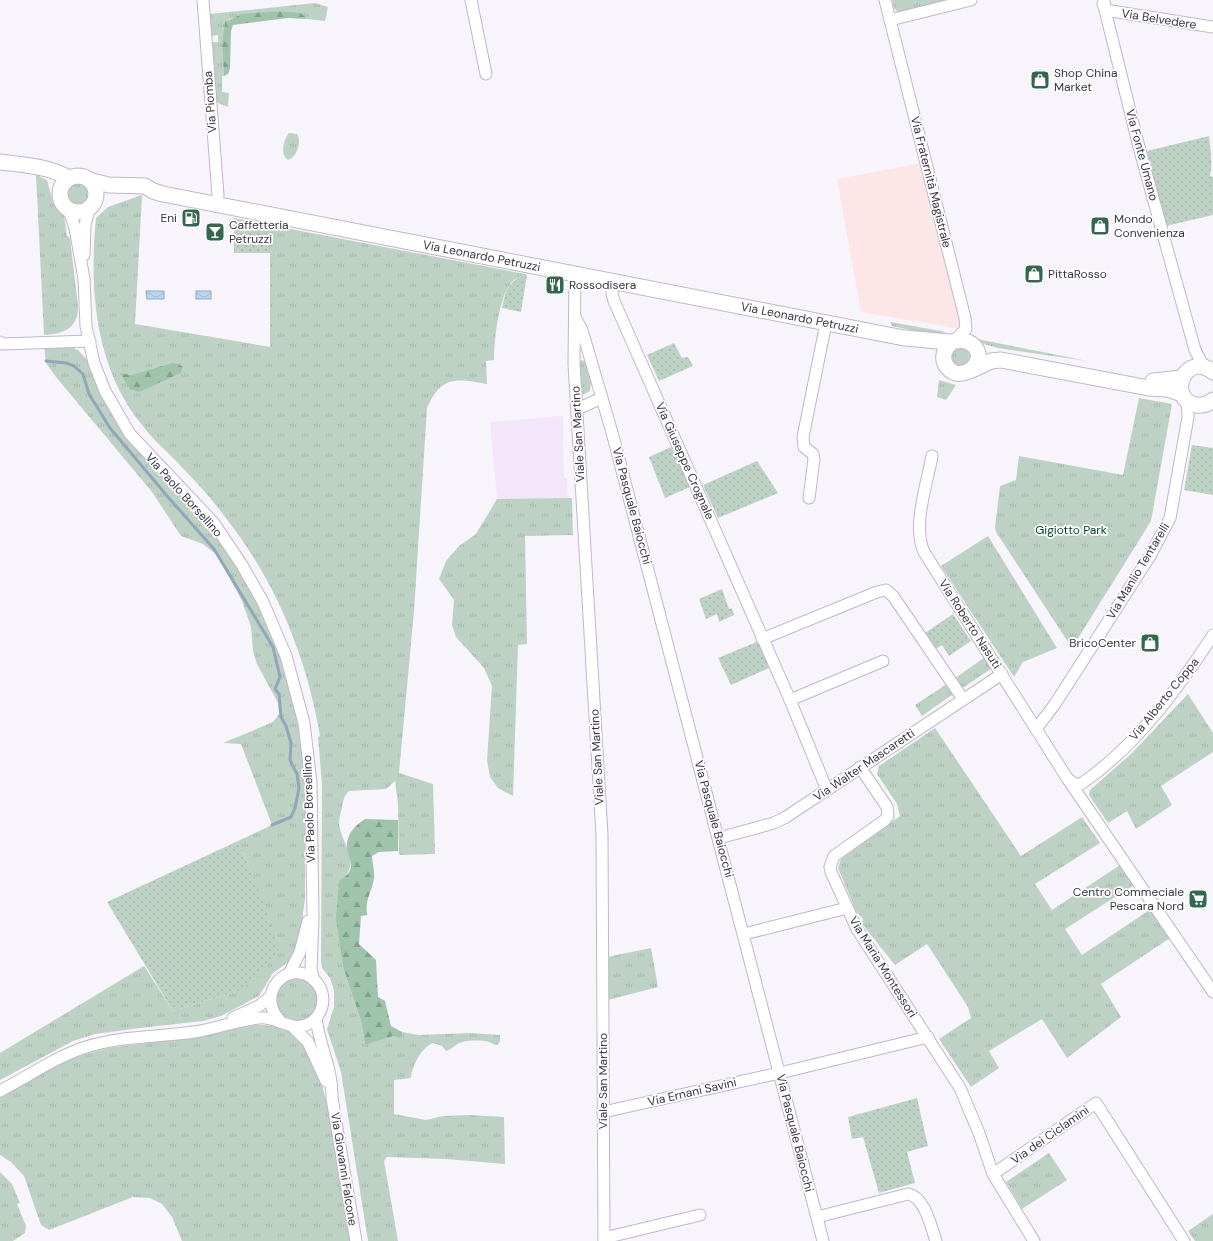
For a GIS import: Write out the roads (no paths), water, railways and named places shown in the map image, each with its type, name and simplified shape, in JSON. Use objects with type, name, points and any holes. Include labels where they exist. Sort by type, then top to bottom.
[{"type":"main road","points":[[5,162],[40,166],[59,172],[69,178]]},
{"type":"main road","points":[[5,162],[46,176],[60,190],[62,204],[69,210],[79,212],[92,205],[96,191],[92,181],[81,176],[69,178],[65,181],[60,190]]},
{"type":"main road","name":"Via Leonardo Petruzzi","points":[[92,181],[108,185],[146,186],[153,191],[217,205],[904,338],[954,341]]},
{"type":"main road","name":"Via Leonardo Petruzzi","points":[[92,205],[115,194],[144,194],[153,191]]},
{"type":"main road","name":"Via Leonardo Petruzzi","points":[[904,338],[932,348],[943,360]]},
{"type":"main road","points":[[1182,378],[1151,381],[975,347],[966,341],[954,341],[945,350],[943,360],[945,366],[955,373],[967,373],[991,361],[1001,360],[1149,388],[1171,390],[1201,401]]},
{"type":"main road","points":[[972,370],[976,366],[978,357],[975,347]]},
{"type":"main road","points":[[1201,401],[1180,386],[1182,378],[1191,368],[1209,369]]},
{"type":"street","name":"Via Piomba","points":[[203,0],[218,195],[217,205]]},
{"type":"street","points":[[471,0],[486,74]]},
{"type":"street","name":"Via Fraternità Magistrale","points":[[885,0],[965,318],[966,329],[954,341]]},
{"type":"street","points":[[890,20],[971,0]]},
{"type":"street","name":"Via Belvedere","points":[[1104,3],[1213,27]]},
{"type":"street","name":"Via Fonte Umano","points":[[1104,3],[1139,147],[1190,334],[1197,356],[1209,369]]},
{"type":"street","name":"Via Paolo Borsellino","points":[[92,205],[85,225],[84,279],[86,326],[94,363],[118,415],[130,434],[190,497],[221,534],[242,565],[263,602],[286,656],[304,723],[310,775],[313,918],[311,969],[314,980]]},
{"type":"street","name":"Via Paolo Borsellino","points":[[69,210],[75,228],[84,279]]},
{"type":"street","name":"Viale San Martino","points":[[575,274],[574,351],[602,835],[604,1240]]},
{"type":"street","name":"Via Giuseppe Crognale","points":[[613,282],[612,294],[614,301],[790,700],[827,790]]},
{"type":"street","name":"Via Pasquale Baiocchi","points":[[574,315],[582,330],[613,436],[824,1241]]},
{"type":"street","points":[[809,498],[814,459],[813,454],[804,447],[803,437],[826,323]]},
{"type":"street","points":[[0,342],[2,344],[90,341]]},
{"type":"street","points":[[574,351],[588,351]]},
{"type":"street","points":[[577,409],[602,398]]},
{"type":"street","name":"Via Manlio Tentarelli","points":[[1036,729],[1055,704],[1150,556],[1170,518],[1188,417],[1201,401]]},
{"type":"street","name":"Via Roberto Nasuti","points":[[932,456],[919,529],[920,543],[928,560],[1068,778]]},
{"type":"street","points":[[762,639],[877,592],[886,590],[893,596],[963,699]]},
{"type":"street","name":"Via Alberto Coppa","points":[[1068,778],[1074,784],[1081,784],[1094,775],[1143,728],[1186,676],[1213,635]]},
{"type":"street","points":[[790,700],[883,661]]},
{"type":"street","name":"Via Walter Mascaretti","points":[[719,838],[774,823],[827,790],[1002,674]]},
{"type":"street","name":"Via Maria Montessori","points":[[860,767],[887,807],[888,816],[885,820],[834,856],[831,872],[857,929],[960,1088],[980,1133],[993,1174]]},
{"type":"street","name":"Via Alberto Coppa","points":[[1086,806],[1084,795],[1086,786],[1094,775]]},
{"type":"street","points":[[1068,778],[1213,992]]},
{"type":"street","name":"Via Paolo Borsellino","points":[[289,974],[302,945],[312,899]]},
{"type":"street","points":[[744,934],[847,908]]},
{"type":"street","points":[[0,1091],[56,1059],[88,1046],[195,1032],[260,1017],[280,1021],[292,1026],[305,1025],[316,1018],[320,1012],[323,998],[319,985],[314,980],[302,974],[289,974],[276,983],[270,997],[259,1006],[214,1027]]},
{"type":"street","points":[[270,997],[274,1014],[280,1021]]},
{"type":"street","name":"Via Giovanni Falcone","points":[[316,1018],[318,1036],[330,1074],[332,1098],[356,1241]]},
{"type":"street","name":"Via Giovanni Falcone","points":[[292,1026],[308,1042],[332,1098]]},
{"type":"street","name":"Via Ernani Savini","points":[[603,1112],[928,1037]]},
{"type":"street","name":"Via dei Ciclamini","points":[[993,1174],[1096,1103],[1184,1241]]},
{"type":"street","points":[[993,1174],[1034,1241]]},
{"type":"street","points":[[817,1217],[908,1194],[915,1197],[922,1206],[936,1241]]},
{"type":"street","points":[[604,1240],[700,1214]]},
{"type":"water","points":[[146,291],[164,291],[164,299],[147,299]]},
{"type":"water","points":[[196,291],[211,291],[211,299],[196,299]]},
{"type":"waterway","points":[[46,361],[66,363],[74,366],[83,374],[89,394],[110,428],[214,549],[273,647],[280,677],[275,689],[279,694],[281,717],[286,726],[291,743],[290,760],[297,774],[299,788],[295,808],[291,817],[272,825]]},
{"type":"place","name":"Shop China Market","points":[[1040,80]]},
{"type":"place","name":"Eni","points":[[191,218]]},
{"type":"place","name":"Mondo Convenienza","points":[[1100,226]]},
{"type":"place","name":"Caffetteria Petruzzi","points":[[215,232]]},
{"type":"place","name":"PittaRosso","points":[[1034,274]]},
{"type":"place","name":"Rossodisera","points":[[555,285]]},
{"type":"place","name":"BricoCenter","points":[[1150,643]]},
{"type":"place","name":"Centro Commeciale Pescara Nord","points":[[1198,899]]},
{"type":"park label","name":"Gigiotto Park","points":[[1071,530]]}]
